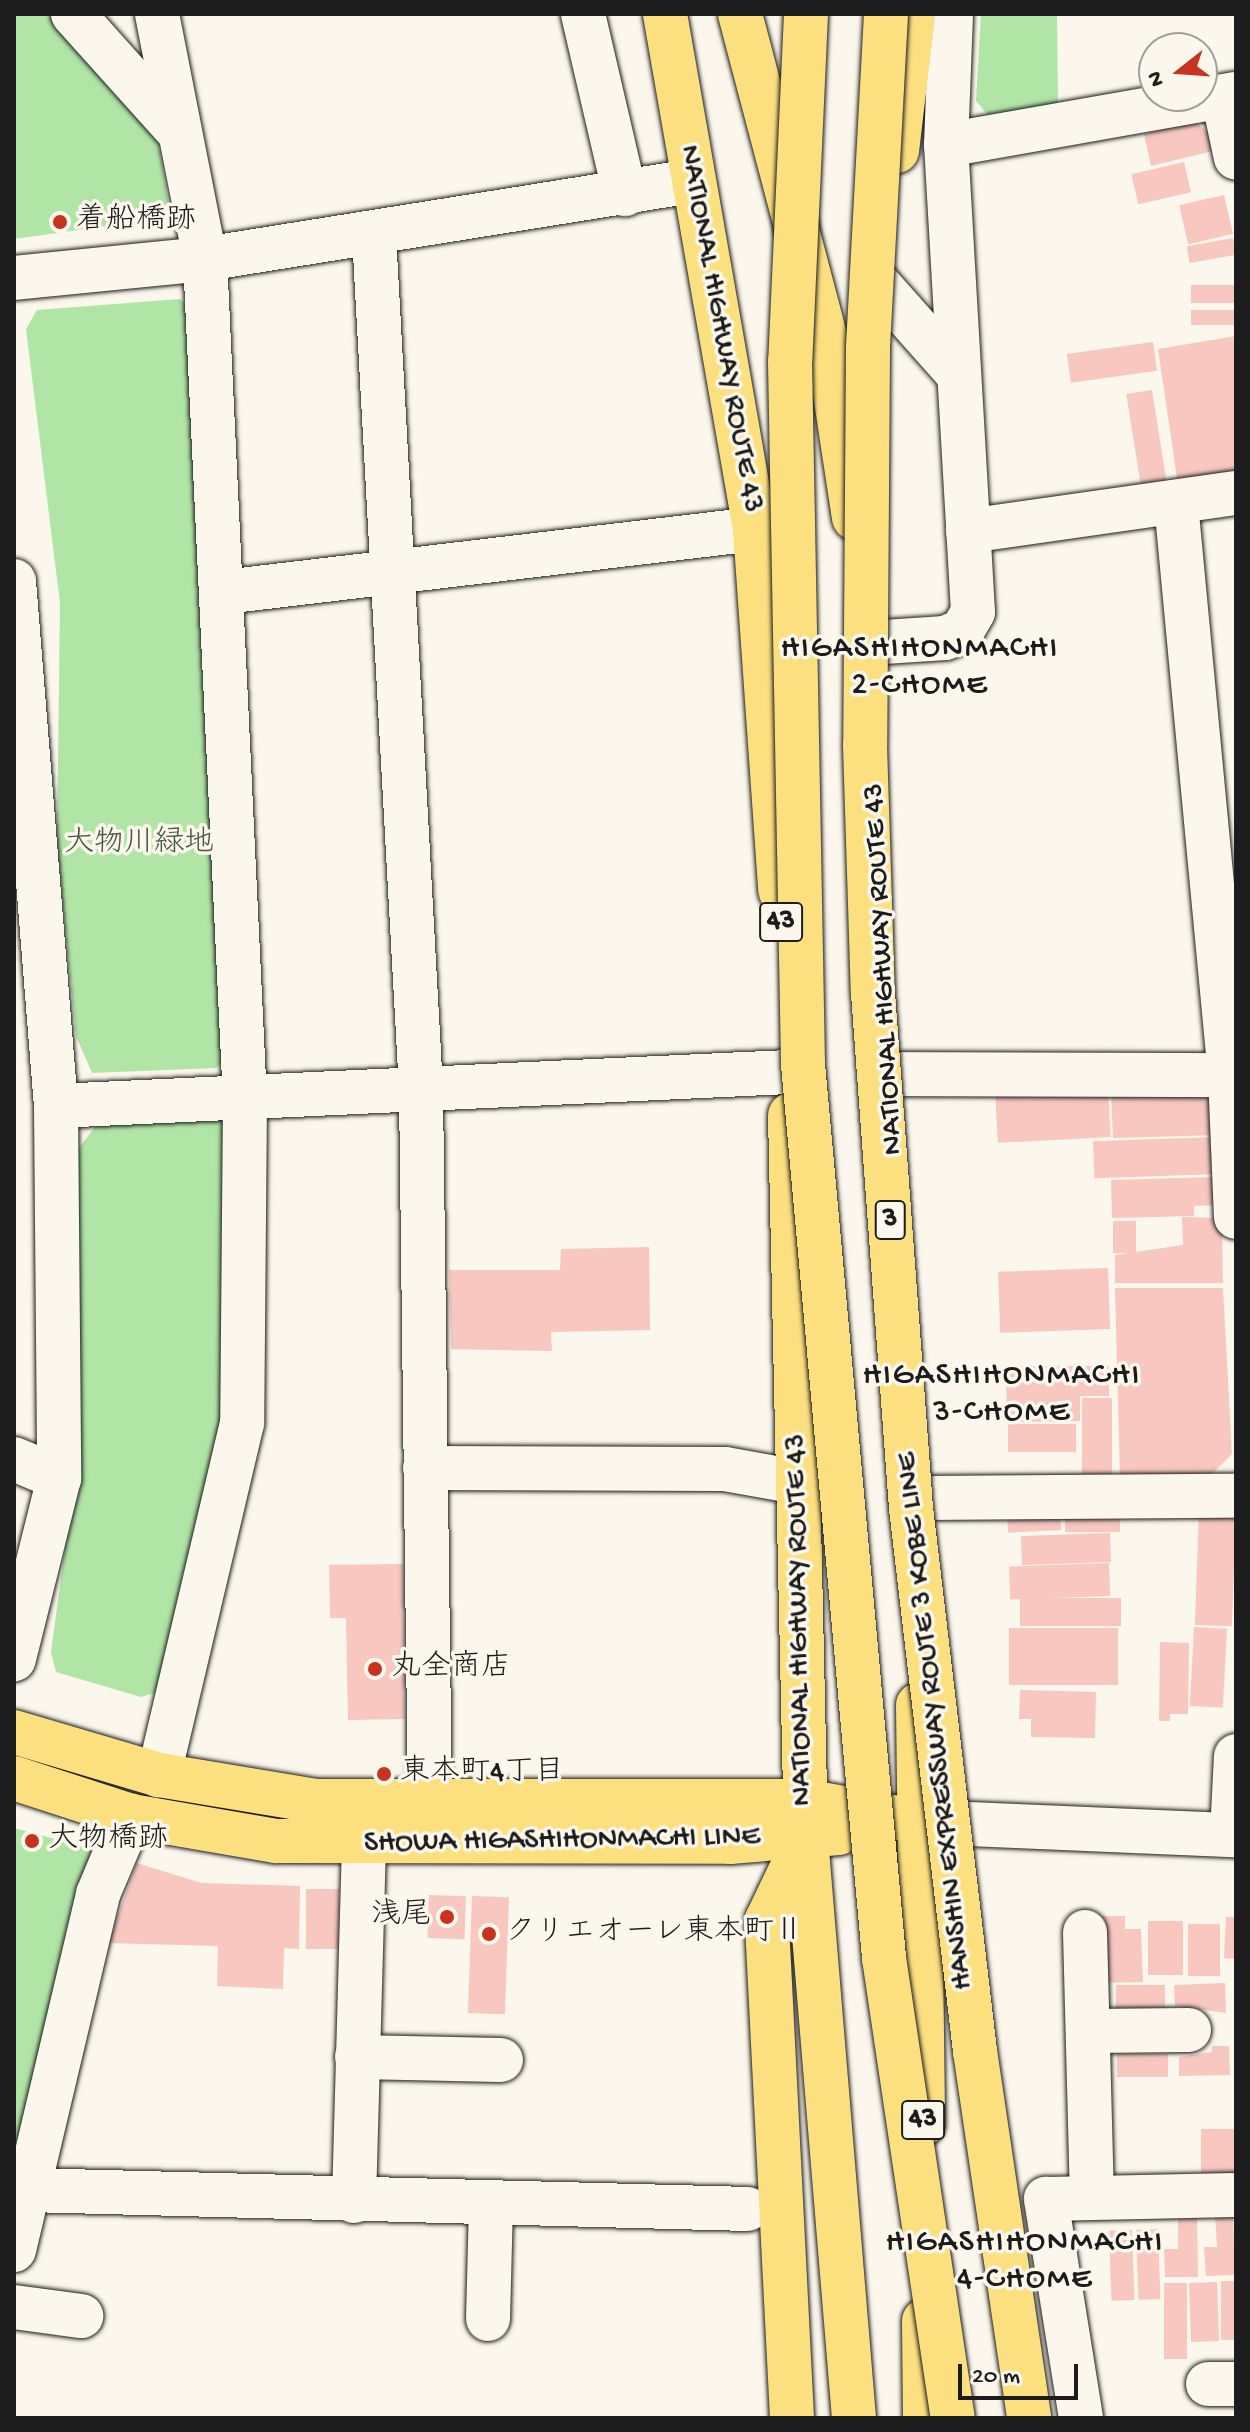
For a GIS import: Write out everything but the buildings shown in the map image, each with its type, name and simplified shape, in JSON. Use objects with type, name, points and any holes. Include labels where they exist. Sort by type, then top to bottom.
[{"type":"main road","name":"NATIONAL HIGHWAY ROUTE 43","points":[[665,14],[690,181],[755,529],[789,1072],[806,1820],[854,2418]]},
{"type":"main road","name":"NATIONAL HIGHWAY ROUTE 43","points":[[740,14],[828,348],[869,643],[913,1498],[920,1822],[925,2418]]},
{"type":"main road","points":[[806,14],[790,361],[803,1064],[884,1958],[953,2418]]},
{"type":"main road","name":"HANSHIN EXPRESSWAY ROUTE 3 KOBE LINE","points":[[886,14],[868,348],[865,745],[873,993],[911,1508],[975,2051],[1029,2418]]},
{"type":"main road","points":[[853,514],[913,14]]},
{"type":"main road","name":"SHOWA HIGASHIHONMACHI LINE","points":[[14,1732],[159,1775],[316,1801],[920,1822]]},
{"type":"main road","name":"SHOWA HIGASHIHONMACHI LINE","points":[[14,1778],[131,1816],[206,1833],[364,1845],[806,1820]]},
{"type":"main road","points":[[792,2418],[767,1920],[806,1820]]},
{"type":"main road","points":[[921,1919],[953,2418]]},
{"type":"street","points":[[73,14],[180,132]]},
{"type":"street","points":[[157,14],[205,259],[224,592],[245,1101],[242,1423],[159,1775]]},
{"type":"street","points":[[583,14],[625,194]]},
{"type":"street","points":[[869,643],[945,638],[969,624],[968,531],[946,145],[951,14]]},
{"type":"street","points":[[946,145],[1229,96],[1236,158]]},
{"type":"street","points":[[14,278],[205,259],[374,235],[690,181]]},
{"type":"street","points":[[374,235],[397,576],[421,1090],[430,1805]]},
{"type":"street","points":[[880,286],[959,375]]},
{"type":"street","points":[[968,531],[1236,493]]},
{"type":"street","points":[[1176,503],[1233,1075],[1236,1217]]},
{"type":"street","points":[[224,592],[397,576],[755,529]]},
{"type":"street","points":[[14,1659],[59,1478],[56,1106],[31,999],[15,596]]},
{"type":"street","points":[[56,1106],[245,1101],[789,1072]]},
{"type":"street","points":[[890,1074],[1233,1075]]},
{"type":"street","points":[[14,1459],[59,1478]]},
{"type":"street","points":[[425,1468],[725,1469],[797,1482]]},
{"type":"street","points":[[913,1498],[1236,1496]]},
{"type":"street","points":[[920,1822],[1234,1834],[1236,1756]]},
{"type":"street","points":[[14,2250],[98,1894],[131,1816]]},
{"type":"street","points":[[354,2201],[364,1845]]},
{"type":"street","points":[[1085,1932],[1092,2198]]},
{"type":"street","points":[[1089,2031],[1189,2030]]},
{"type":"street","points":[[357,2057],[501,2060]]},
{"type":"street","points":[[28,2190],[748,2209]]},
{"type":"street","points":[[1081,2418],[1046,2199],[1236,2195]]},
{"type":"street","points":[[488,2319],[491,2203]]},
{"type":"street","points":[[14,2307],[81,2316]]},
{"type":"green space","points":[[14,14],[50,14],[155,124],[171,217],[14,239]]},
{"type":"green space","points":[[981,14],[1057,14],[1058,106],[988,115],[976,101]]},
{"type":"green space","name":"大物川緑地","points":[[180,299],[194,314],[232,1050],[216,1068],[92,1073],[76,1036],[57,842],[60,603],[26,329],[37,310]]},
{"type":"green space","points":[[224,1116],[231,1396],[160,1691],[141,1697],[56,1672],[51,1652],[75,1475],[75,1153],[98,1123]]},
{"type":"green space","points":[[14,1828],[95,1850],[14,2169]]},
{"type":"place","name":"着船橋跡","points":[[60,222]]},
{"type":"place","name":"丸全商店","points":[[375,1669]]},
{"type":"place","name":"東本町4丁目","points":[[384,1774]]},
{"type":"place","name":"大物橋跡","points":[[32,1841]]},
{"type":"place","name":"浅尾","points":[[447,1917]]},
{"type":"place","name":"クリエオーレ東本町Ⅱ","points":[[489,1934]]},
{"type":"district","name":"HIGASHIHONMACHI 2-CHOME","points":[[920,668]]},
{"type":"district","name":"HIGASHIHONMACHI 3-CHOME","points":[[1002,1396]]},
{"type":"district","name":"HIGASHIHONMACHI 4-CHOME","points":[[1025,2262]]}]
